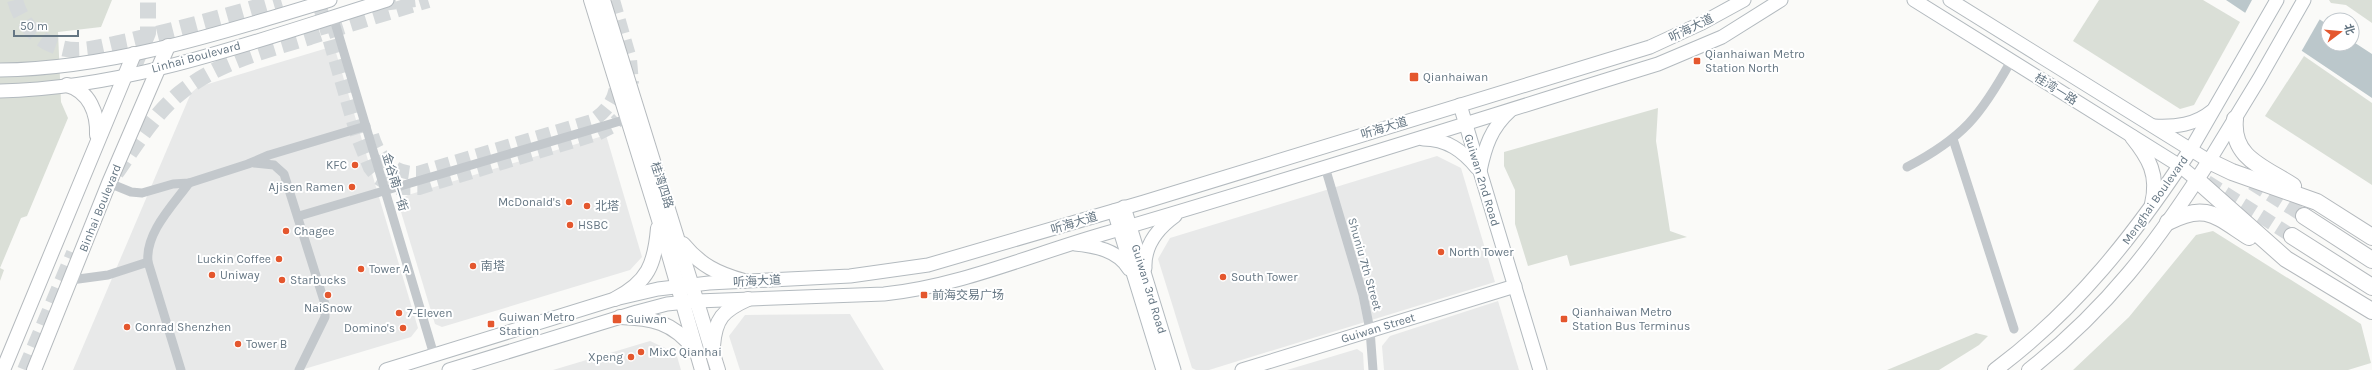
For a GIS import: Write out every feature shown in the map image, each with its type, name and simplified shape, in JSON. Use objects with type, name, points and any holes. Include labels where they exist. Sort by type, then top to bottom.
[{"type":"highway","points":[[2236,119],[2235,138],[2242,151],[2372,237]]},
{"type":"highway","points":[[2209,161],[2232,172],[2317,202]]},
{"type":"highway","points":[[2197,180],[2286,259]]},
{"type":"highway","points":[[2168,222],[2190,212],[2208,213],[2372,311]]},
{"type":"highway","points":[[2304,216],[2372,260]]},
{"type":"highway","points":[[2292,236],[2372,287]]},
{"type":"highway","points":[[2337,289],[2372,319]]},
{"type":"main road","name":"Linhai Boulevard","points":[[0,70],[66,64],[134,54],[251,24],[330,0]]},
{"type":"main road","name":"Linhai Boulevard","points":[[0,91],[67,85],[159,68],[203,57],[387,0]]},
{"type":"main road","name":"桂湾四路","points":[[591,0],[659,220],[702,370]]},
{"type":"main road","name":"桂湾四路","points":[[603,0],[693,285],[718,370]]},
{"type":"main road","name":"听海大道","points":[[386,370],[615,299],[677,286],[850,276],[928,265],[1119,209],[1650,46],[1702,23],[1744,0]]},
{"type":"main road","name":"听海大道","points":[[448,370],[620,317],[682,302],[844,296],[910,291],[987,272],[1021,258],[1180,212],[1658,64],[1692,51],[1735,30],[1780,0]]},
{"type":"main road","name":"桂湾一路","points":[[1914,0],[2180,166],[2197,180]]},
{"type":"main road","name":"桂湾一路","points":[[1950,0],[2209,161]]},
{"type":"main road","name":"Menghai Boulevard","points":[[1995,370],[2054,321],[2093,282],[2152,208],[2217,107],[2238,67],[2277,0]]},
{"type":"main road","name":"Menghai Boulevard","points":[[2029,370],[2083,325],[2118,288],[2168,222],[2236,119],[2304,0]]},
{"type":"main road","name":"Binhai Boulevard","points":[[34,370],[109,183],[168,46]]},
{"type":"main road","points":[[3,370],[97,139],[134,54]]},
{"type":"main road","points":[[67,85],[76,87],[82,92],[92,106],[96,118],[97,139]]},
{"type":"main road","name":"Guiwan 2nd Road","points":[[1460,105],[1540,370]]},
{"type":"main road","points":[[2154,126],[2186,124],[2206,116],[2217,107]]},
{"type":"main road","points":[[1480,172],[1489,137],[1501,119],[1511,110]]},
{"type":"main road","points":[[2132,137],[2146,155],[2153,171],[2155,187],[2152,208]]},
{"type":"main road","points":[[1413,140],[1446,142],[1468,157],[1480,172]]},
{"type":"main road","name":"Guiwan 3rd Road","points":[[1119,209],[1140,278],[1163,370]]},
{"type":"main road","points":[[1140,278],[1147,248],[1163,224],[1180,212]]},
{"type":"main road","points":[[615,299],[636,286],[646,277],[655,253],[659,220]]},
{"type":"main road","points":[[679,240],[706,267],[722,275],[744,282]]},
{"type":"main road","points":[[1069,244],[1087,245],[1113,253],[1140,278]]},
{"type":"main road","name":"Guiwan 3rd Road","points":[[1140,278],[1174,370]]},
{"type":"main road","name":"Guiwan Street","points":[[1242,370],[1515,286]]},
{"type":"main road","points":[[712,350],[716,326],[722,315],[728,308],[748,299]]},
{"type":"main road","points":[[620,317],[651,320],[668,326],[678,331],[697,354]]},
{"type":"street","name":"金谷南一街","points":[[333,16],[434,355]]},
{"type":"street","points":[[1907,167],[1932,154],[1953,139],[1983,107],[2011,61]]},
{"type":"street","points":[[299,216],[627,119]]},
{"type":"street","points":[[109,183],[136,193],[189,182],[248,164],[269,155],[366,126]]},
{"type":"street","points":[[1953,139],[2014,329]]},
{"type":"street","points":[[248,164],[267,163],[279,168],[288,180],[326,310],[323,322],[299,370]]},
{"type":"street","name":"Shuniu 7th Street","points":[[1325,167],[1360,284],[1370,330],[1373,370]]},
{"type":"street","points":[[181,370],[148,262],[147,252],[150,240],[189,182]]},
{"type":"street","points":[[71,280],[108,275],[148,262]]},
{"type":"shaded area","points":[[0,0],[112,0],[101,27],[58,32],[61,102],[68,118],[27,216],[21,218],[0,268]]},
{"type":"shaded area","points":[[2099,0],[2203,0],[2240,22],[2194,105],[2180,109],[2073,41]]},
{"type":"shaded area","points":[[2226,0],[2291,0],[2320,20],[2320,52],[2360,52],[2360,46],[2372,54],[2372,98]]},
{"type":"shaded area","points":[[2329,0],[2372,0],[2372,23],[2360,15],[2360,12],[2356,12],[2346,5],[2331,3]]},
{"type":"shaded area","points":[[334,46],[418,328],[411,337],[301,370],[73,370],[191,93],[198,87]]},
{"type":"shaded area","points":[[2304,56],[2372,103],[2372,185],[2265,116]]},
{"type":"shaded area","points":[[1658,108],[1656,141],[1670,231],[1687,237],[1570,266],[1567,255],[1528,266],[1515,224],[1515,190],[1504,166],[1504,152]]},
{"type":"shaded area","points":[[606,135],[642,257],[630,270],[442,327],[435,324],[401,212],[403,198],[408,195]]},
{"type":"shaded area","points":[[1437,156],[1461,168],[1495,282],[1209,370],[1196,370],[1192,368],[1158,259],[1170,238]]},
{"type":"shaded area","points":[[2213,231],[2361,324],[2371,363],[2348,370],[2073,370],[2129,317],[2196,235]]},
{"type":"shaded area","points":[[0,268],[4,270],[0,281]]},
{"type":"shaded area","points":[[1498,301],[1519,370],[1384,370],[1382,346],[1390,336]]},
{"type":"shaded area","points":[[850,314],[884,370],[740,370],[729,336],[745,315]]},
{"type":"shaded area","points":[[1976,333],[1988,336],[1979,345],[1939,370],[1887,370]]},
{"type":"shaded area","points":[[650,341],[676,353],[681,370],[553,370]]},
{"type":"shaded area","points":[[1357,349],[1363,353],[1364,370],[1287,370]]},
{"type":"pier","points":[[2252,0],[2295,0],[2320,16],[2320,19],[2301,52],[2244,15]]},
{"type":"tunnel","points":[[15,0],[21,16],[26,24],[38,36],[53,45],[69,50],[95,48],[147,36],[204,22],[281,0]]},
{"type":"tunnel","points":[[135,64],[148,33],[148,0]]},
{"type":"tunnel","points":[[318,0],[358,138],[370,168],[378,178],[394,188],[419,188],[597,134],[611,127],[619,119]]},
{"type":"tunnel","points":[[382,4],[415,0]]},
{"type":"tunnel","points":[[116,173],[153,120],[180,93],[210,73],[226,65],[259,53],[428,0]]},
{"type":"tunnel","points":[[613,0],[630,59],[632,84]]},
{"type":"tunnel","points":[[372,135],[379,151],[388,163],[401,171],[418,173],[592,121],[603,113],[613,98],[617,79]]},
{"type":"tunnel","points":[[2207,182],[2292,236]]},
{"type":"tunnel","points":[[2252,183],[2304,216]]},
{"type":"tunnel","points":[[25,370],[74,253]]},
{"type":"place","name":"Qianhaiwan Metro Station North","points":[[1697,61]]},
{"type":"place","name":"Qianhaiwan","points":[[1414,77]]},
{"type":"place","name":"KFC","points":[[355,165]]},
{"type":"place","name":"Ajisen Ramen","points":[[352,187]]},
{"type":"place","name":"McDonald's","points":[[569,202]]},
{"type":"place","name":"北塔","points":[[587,206]]},
{"type":"place","name":"HSBC","points":[[570,225]]},
{"type":"place","name":"Chagee","points":[[286,231]]},
{"type":"place","name":"North Tower","points":[[1441,252]]},
{"type":"place","name":"Luckin Coffee","points":[[279,259]]},
{"type":"place","name":"南塔","points":[[473,266]]},
{"type":"place","name":"Tower A","points":[[361,269]]},
{"type":"place","name":"Uniway","points":[[212,275]]},
{"type":"place","name":"South Tower","points":[[1223,277]]},
{"type":"place","name":"Starbucks","points":[[282,280]]},
{"type":"place","name":"NaiSnow","points":[[328,295]]},
{"type":"place","name":"前海交易广场","points":[[924,295]]},
{"type":"place","name":"7-Eleven","points":[[399,313]]},
{"type":"place","name":"Guiwan","points":[[617,319]]},
{"type":"place","name":"Qianhaiwan Metro Station Bus Terminus","points":[[1564,319]]},
{"type":"place","name":"Guiwan Metro Station","points":[[491,324]]},
{"type":"place","name":"Conrad Shenzhen","points":[[127,327]]},
{"type":"place","name":"Domino's","points":[[403,328]]},
{"type":"place","name":"Tower B","points":[[238,344]]},
{"type":"place","name":"MixC Qianhai","points":[[641,352]]},
{"type":"place","name":"Xpeng","points":[[631,357]]}]
